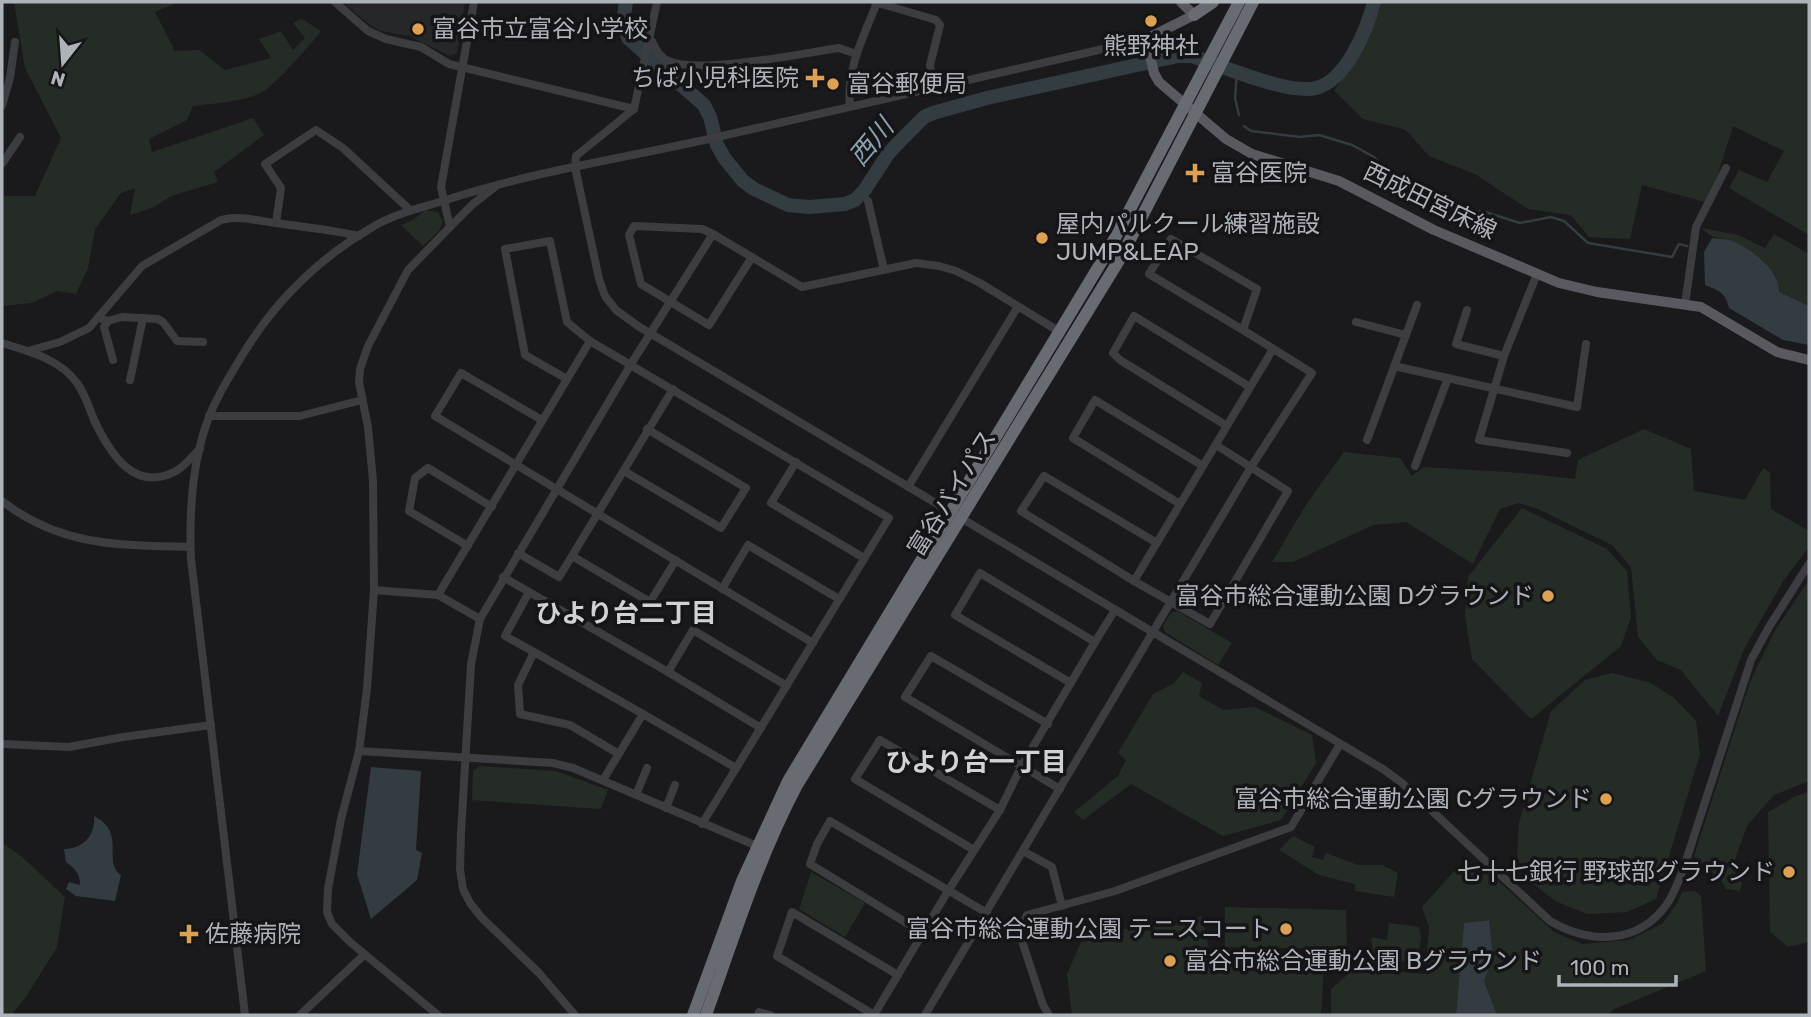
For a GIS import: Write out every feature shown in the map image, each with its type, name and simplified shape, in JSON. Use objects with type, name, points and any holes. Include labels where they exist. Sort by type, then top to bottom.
[{"type":"highway","points":[[1194,15],[1213,2]]},
{"type":"highway","name":"富谷バイパス","points":[[693,1015],[757,846],[807,748],[1121,257],[1196,114],[1211,54],[1239,2]]},
{"type":"highway","name":"富谷バイパス","points":[[706,1015],[752,886],[779,820],[797,785],[1126,219],[1185,105],[1225,56],[1253,2]]},
{"type":"main road","points":[[1147,43],[1194,15],[1181,2]]},
{"type":"main road","name":"西成田宮床線","points":[[1147,43],[1154,74],[1166,89],[1226,139],[1252,154],[1339,181],[1434,230],[1537,274],[1577,288],[1685,304],[1714,313],[1777,352],[1809,360]]},
{"type":"street","points":[[335,2],[369,31],[386,39],[421,47],[461,69],[634,109]]},
{"type":"street","points":[[450,227],[441,187],[474,2]]},
{"type":"street","points":[[657,2],[634,109],[576,156],[575,167],[599,279],[605,296],[616,310],[1383,769],[1402,783],[1550,921],[1567,931],[1592,937],[1627,933],[1657,915],[1673,894],[1751,660],[1809,564]]},
{"type":"street","points":[[850,106],[856,54],[876,2],[936,20],[940,25],[930,65],[933,88]]},
{"type":"street","points":[[648,43],[652,41],[655,50],[668,61],[682,64],[718,65],[839,48],[856,54]]},
{"type":"street","points":[[2,106],[10,78],[15,43]]},
{"type":"street","points":[[245,1015],[190,547],[192,496],[209,416],[246,349],[281,302],[309,274],[377,224],[410,210],[501,182],[1147,43]]},
{"type":"street","points":[[275,223],[281,188],[265,164],[316,130],[343,148],[410,210]]},
{"type":"street","points":[[2,164],[20,137]]},
{"type":"street","points":[[1685,304],[1696,227],[1726,168]]},
{"type":"street","points":[[438,1015],[364,954],[332,924],[327,912],[328,889],[341,819],[359,751],[367,689],[374,590],[373,481],[360,369],[374,334],[408,270],[473,204],[501,182]]},
{"type":"street","points":[[868,201],[884,270]]},
{"type":"street","points":[[28,351],[76,335],[104,319],[142,266],[221,220],[231,217],[359,236]]},
{"type":"street","points":[[752,257],[709,325],[641,284],[629,235],[634,226],[702,229],[713,234],[802,286],[916,263],[956,271],[1060,332]]},
{"type":"street","points":[[575,1015],[539,974],[482,918],[463,889],[460,869],[471,664],[480,619],[503,577],[713,234]]},
{"type":"street","points":[[925,1015],[1251,467],[1312,373],[1149,274],[1171,239],[1256,289],[1243,330]]},
{"type":"street","points":[[567,379],[525,355],[505,248],[550,240],[567,322],[590,341],[889,518],[702,824]]},
{"type":"street","points":[[1537,274],[1504,356],[1479,440],[1567,453]]},
{"type":"street","points":[[1367,440],[1417,305]]},
{"type":"street","points":[[908,486],[1017,308]]},
{"type":"street","points":[[1467,310],[1455,344],[1504,356]]},
{"type":"street","points":[[1227,426],[1112,353],[1123,334],[1134,316],[1250,387]]},
{"type":"street","points":[[130,380],[144,318]]},
{"type":"street","points":[[104,319],[158,319],[177,341],[203,342]]},
{"type":"street","points":[[104,319],[113,360]]},
{"type":"street","points":[[1356,322],[1406,335]]},
{"type":"street","points":[[438,595],[590,341]]},
{"type":"street","points":[[2,343],[28,351],[57,365],[78,383],[109,447],[127,470],[149,478],[165,475],[178,470],[200,449]]},
{"type":"street","points":[[1394,366],[1577,407],[1586,344]]},
{"type":"street","points":[[1134,581],[1273,349]]},
{"type":"street","points":[[542,420],[461,373],[435,416],[813,643]]},
{"type":"street","points":[[1415,466],[1447,378]]},
{"type":"street","points":[[518,553],[559,578],[673,388]]},
{"type":"street","points":[[209,416],[300,416],[362,400]]},
{"type":"street","points":[[1180,504],[1073,438],[1095,400],[1203,466]]},
{"type":"street","points":[[624,471],[721,528],[746,488],[647,429]]},
{"type":"street","points":[[1157,543],[1044,476],[1021,511],[1210,624],[1289,491],[1216,445]]},
{"type":"street","points":[[796,463],[771,503],[864,558]]},
{"type":"street","points":[[468,547],[409,510],[415,478],[428,468],[492,508]]},
{"type":"street","points":[[2,501],[38,524],[63,535],[91,542],[190,547]]},
{"type":"street","points":[[722,589],[748,545],[839,599]]},
{"type":"street","points":[[572,556],[650,602],[676,560]]},
{"type":"street","points":[[1071,683],[955,615],[980,573],[1096,642]]},
{"type":"street","points":[[503,577],[761,728]]},
{"type":"street","points":[[374,590],[438,595],[480,619]]},
{"type":"street","points":[[530,592],[505,636],[736,768]]},
{"type":"street","points":[[898,975],[792,912],[777,956],[874,1015],[1000,810],[1021,767],[1115,610]]},
{"type":"street","points":[[668,672],[693,630],[787,686]]},
{"type":"street","points":[[534,652],[518,685],[520,714],[570,724],[619,754]]},
{"type":"street","points":[[1048,724],[931,656],[905,697],[1060,789]]},
{"type":"street","points":[[603,780],[643,713]]},
{"type":"street","points":[[2,744],[69,747],[211,724]]},
{"type":"street","points":[[974,850],[855,779],[880,740],[1000,810]]},
{"type":"street","points":[[1049,1015],[1043,1005],[1021,938],[1021,928],[1027,915],[1115,891],[1290,827],[1340,744]]},
{"type":"street","points":[[359,751],[466,757],[573,768],[757,846]]},
{"type":"street","points":[[636,795],[647,768]]},
{"type":"street","points":[[666,808],[675,785]]},
{"type":"street","points":[[923,933],[810,864],[830,821],[987,913]]},
{"type":"street","points":[[1023,851],[1052,867],[1062,906]]},
{"type":"street","points":[[300,1015],[364,954]]},
{"type":"street","points":[[758,1015],[760,1012],[770,1015]]},
{"type":"shaded area","points":[[14,2],[179,2],[155,12],[175,51],[199,50],[225,70],[271,58],[259,39],[281,31],[293,50],[305,38],[293,23],[302,19],[321,31],[285,72],[264,91],[239,100],[193,106],[187,120],[149,139],[152,152],[253,118],[264,135],[214,172],[218,182],[171,196],[154,207],[130,215],[135,188],[121,193],[95,229],[88,268],[76,294],[57,291],[32,303],[2,306],[2,196],[35,196],[61,138],[25,68]]},
{"type":"shaded area","name":"富谷市立富谷小学校","points":[[343,2],[465,2],[457,53],[450,56],[409,36],[381,31]]},
{"type":"shaded area","points":[[1380,2],[1809,2],[1809,235],[1729,188],[1739,170],[1767,182],[1784,151],[1733,126],[1709,203],[1642,185],[1630,239],[1589,237],[1571,215],[1528,209],[1475,174],[1429,156],[1406,130],[1363,119],[1334,91],[1364,46]]},
{"type":"shaded area","points":[[425,210],[438,212],[443,221],[439,231],[423,246],[401,225],[413,220]]},
{"type":"shaded area","points":[[1702,228],[1738,235],[1765,248],[1774,234],[1809,254],[1809,306],[1778,292],[1778,283],[1770,268],[1747,249],[1731,241],[1713,237]]},
{"type":"shaded area","points":[[1712,238],[1730,240],[1755,254],[1775,275],[1779,292],[1809,306],[1809,345],[1783,340],[1729,308],[1721,293],[1705,285],[1704,252]]},
{"type":"shaded area","points":[[1644,429],[1691,449],[1694,491],[1745,500],[1763,468],[1770,472],[1771,509],[1809,531],[1809,547],[1784,580],[1744,649],[1718,716],[1681,670],[1657,660],[1638,637],[1631,567],[1612,545],[1538,509],[1519,503],[1500,509],[1473,564],[1406,522],[1373,525],[1293,562],[1272,562],[1307,503],[1344,452],[1400,458],[1412,476],[1424,467],[1575,479],[1578,460]]},
{"type":"shaded area","name":"富谷市総合運動公園 Dグラウンド","points":[[1522,508],[1607,549],[1627,571],[1631,617],[1621,646],[1531,719],[1472,659],[1465,616],[1468,577]]},
{"type":"shaded area","points":[[1809,580],[1809,781],[1774,795],[1747,826],[1733,865],[1742,884],[1740,891],[1726,889],[1721,880],[1694,856],[1750,682],[1774,632]]},
{"type":"shaded area","points":[[1177,611],[1232,643],[1218,665],[1165,632],[1163,626],[1171,613]]},
{"type":"shaded area","points":[[1183,672],[1202,683],[1199,696],[1223,710],[1255,707],[1312,735],[1316,763],[1281,820],[1223,836],[1131,784],[1083,820],[1074,812],[1118,776],[1126,760],[1118,753],[1153,694],[1173,684]]},
{"type":"shaded area","name":"富谷市総合運動公園 Cグラウンド","points":[[1612,673],[1651,683],[1674,698],[1696,721],[1700,754],[1656,899],[1627,912],[1587,914],[1555,901],[1530,881],[1517,859],[1519,823],[1551,711],[1585,680]]},
{"type":"shaded area","points":[[480,766],[556,771],[608,790],[601,809],[472,800],[473,771]]},
{"type":"shaded area","points":[[371,767],[421,771],[416,850],[422,853],[417,880],[371,919],[357,874]]},
{"type":"shaded area","name":"七十七銀行 野球部グラウンド","points":[[1809,792],[1809,942],[1788,947],[1770,932],[1768,812],[1796,796]]},
{"type":"shaded area","points":[[94,816],[104,823],[112,838],[113,862],[121,875],[115,901],[76,896],[66,889],[69,882],[80,885],[76,872],[66,862],[64,849],[77,847],[87,840],[93,829]]},
{"type":"shaded area","points":[[1293,836],[1315,847],[1312,857],[1323,860],[1326,853],[1358,865],[1382,865],[1398,873],[1394,897],[1355,891],[1355,884],[1319,875],[1279,850]]},
{"type":"shaded area","points":[[2,843],[21,856],[65,897],[57,947],[26,997],[11,1015],[2,1015]]},
{"type":"shaded area","points":[[1482,866],[1554,932],[1582,944],[1629,940],[1662,924],[1682,892],[1695,891],[1701,896],[1706,971],[1612,1010],[1610,1015],[1497,1015],[1484,981],[1493,958],[1488,920],[1464,923],[1456,1015],[1331,1015],[1331,989],[1355,968],[1425,974],[1429,927],[1422,907],[1456,869]]},
{"type":"shaded area","points":[[811,872],[865,903],[845,937],[799,909]]},
{"type":"shaded area","name":"富谷市総合運動公園 テニスコート","points":[[1225,907],[1346,910],[1347,949],[1225,947]]},
{"type":"shaded area","name":"富谷市総合運動公園 Bグラウンド","points":[[1202,916],[1210,953],[1324,968],[1321,1015],[1072,1015],[1067,974],[1081,942],[1096,931],[1174,925]]},
{"type":"shaded area","points":[[1489,920],[1493,958],[1484,981],[1497,1015],[1456,1015],[1464,923]]},
{"type":"shaded area","points":[[1389,923],[1419,927],[1421,938],[1417,963],[1374,958],[1371,937],[1387,940]]},
{"type":"waterway","name":"西川","points":[[626,2],[623,22],[628,38],[704,105],[717,145],[743,181],[788,205],[809,207],[845,204],[855,200],[888,154],[924,117],[987,98],[1178,56],[1192,56],[1273,84],[1304,89],[1316,88],[1327,83],[1346,64],[1361,39],[1374,2]]},
{"type":"waterway","points":[[1237,71],[1235,98],[1239,115]]},
{"type":"waterway","points":[[1244,126],[1251,131],[1300,137],[1319,135],[1352,145],[1374,157],[1404,186],[1471,212],[1482,211],[1520,223],[1551,217],[1564,221],[1588,243],[1672,257],[1679,244],[1687,246]]},
{"type":"place","name":"熊野神社","points":[[1151,21]]},
{"type":"place","name":"富谷市立富谷小学校","points":[[418,29]]},
{"type":"place","name":"ちば小児科医院","points":[[815,78]]},
{"type":"place","name":"富谷郵便局","points":[[833,84]]},
{"type":"place","name":"富谷医院","points":[[1195,173]]},
{"type":"place","name":"屋内パルクール練習施設 JUMP&LEAP","points":[[1042,238]]},
{"type":"place","name":"富谷市総合運動公園 Dグラウンド","points":[[1548,596]]},
{"type":"place","name":"富谷市総合運動公園 Cグラウンド","points":[[1606,799]]},
{"type":"place","name":"七十七銀行 野球部グラウンド","points":[[1789,872]]},
{"type":"place","name":"富谷市総合運動公園 テニスコート","points":[[1286,929]]},
{"type":"place","name":"佐藤病院","points":[[189,934]]},
{"type":"place","name":"富谷市総合運動公園 Bグラウンド","points":[[1170,961]]},
{"type":"district","name":"ひより台二丁目","points":[[626,613]]},
{"type":"district","name":"ひより台一丁目","points":[[976,762]]}]
